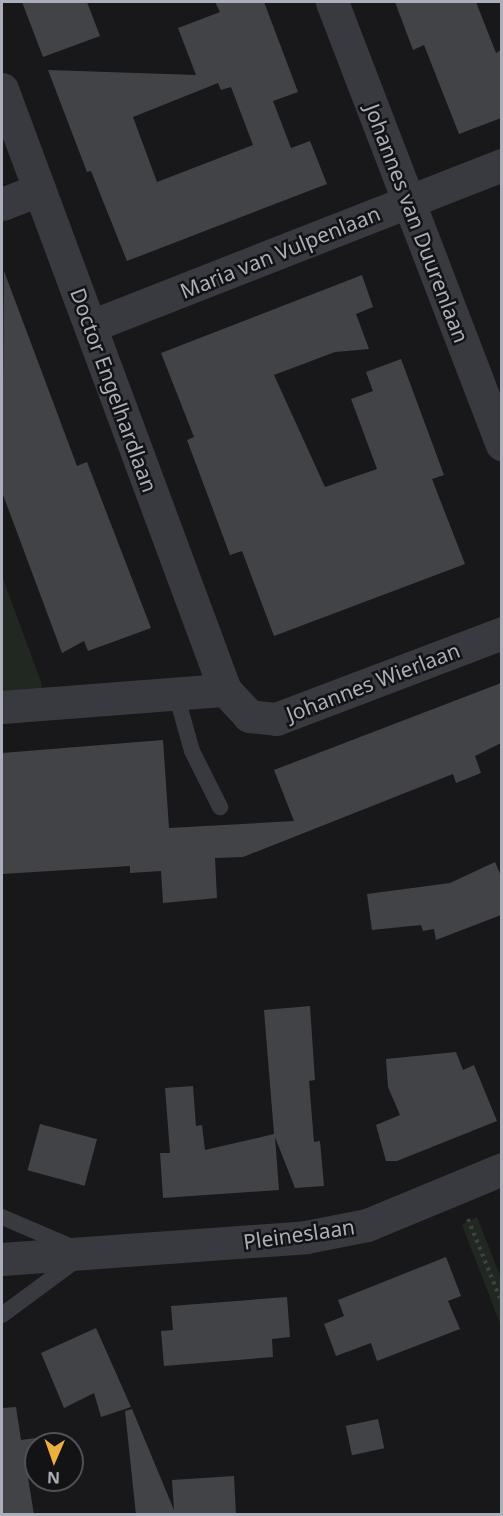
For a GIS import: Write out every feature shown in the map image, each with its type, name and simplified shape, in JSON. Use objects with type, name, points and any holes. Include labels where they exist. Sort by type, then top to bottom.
[{"type":"street","name":"Johannes van Duurenlaan","points":[[332,2],[501,445]]},
{"type":"street","name":"Doctor Engelhardlaan","points":[[2,89],[225,690]]},
{"type":"street","name":"Maria van Vulpenlaan","points":[[91,326],[501,165]]},
{"type":"street","points":[[2,204],[39,190]]},
{"type":"street","name":"Johannes Wierlaan","points":[[225,690],[249,716],[276,719],[501,633]]},
{"type":"street","points":[[2,707],[225,690]]},
{"type":"street","name":"Pleineslaan","points":[[2,1259],[306,1237],[367,1225],[501,1169]]},
{"type":"lane","points":[[176,694],[192,751],[220,807]]},
{"type":"lane","name":"Pleineslaan","points":[[2,1217],[86,1253]]},
{"type":"lane","points":[[2,1315],[86,1253]]},
{"type":"path","points":[[455,1188],[501,1303]]},
{"type":"shaded area","points":[[2,576],[41,682],[42,692],[2,698]]},
{"type":"shaded area","points":[[477,1217],[501,1278],[501,1326],[462,1225]]},
{"type":"building","points":[[22,2],[87,2],[100,36],[43,57]]},
{"type":"building","points":[[215,2],[264,2],[298,92],[273,101],[291,148],[310,141],[327,184],[127,261],[91,171],[87,172],[48,70],[196,75],[178,28],[220,12]],"holes":[[[218,83],[221,90],[231,87],[253,145],[157,182],[133,117]]]},
{"type":"building","points":[[395,2],[476,2],[496,53],[501,50],[501,118],[459,134],[424,45],[413,50]]},
{"type":"building","points":[[4,271],[77,466],[87,462],[151,628],[88,651],[84,641],[62,653],[2,492]]},
{"type":"building","points":[[362,275],[373,307],[356,314],[369,349],[335,352],[274,375],[325,487],[377,469],[351,399],[373,391],[366,372],[401,359],[444,475],[432,479],[465,564],[274,636],[242,551],[230,555],[187,440],[194,437],[161,353]]},
{"type":"building","points":[[501,683],[501,743],[475,756],[481,773],[456,783],[453,774],[243,857],[215,858],[217,898],[163,903],[161,871],[130,873],[130,866],[2,874],[2,753],[163,740],[169,828],[294,821],[274,770]]},
{"type":"building","points":[[495,862],[501,876],[501,915],[436,940],[434,929],[423,931],[421,925],[372,930],[367,894],[450,883]]},
{"type":"building","points":[[310,1006],[315,1080],[309,1081],[314,1142],[320,1141],[324,1186],[295,1188],[275,1137],[279,1190],[163,1198],[160,1153],[170,1153],[165,1088],[193,1086],[196,1126],[202,1125],[205,1150],[274,1134],[264,1010]]},
{"type":"building","points":[[456,1052],[463,1070],[474,1065],[497,1121],[397,1161],[386,1161],[376,1125],[400,1115],[388,1087],[386,1059]]},
{"type":"building","points":[[40,1124],[97,1139],[85,1186],[28,1170]]},
{"type":"building","points":[[446,1257],[461,1296],[448,1301],[460,1329],[377,1361],[371,1343],[336,1356],[324,1324],[344,1316],[338,1300]]},
{"type":"building","points":[[287,1297],[290,1337],[272,1339],[273,1357],[164,1366],[161,1331],[173,1330],[171,1306]]},
{"type":"building","points":[[96,1328],[131,1407],[101,1417],[94,1393],[64,1408],[41,1353]]},
{"type":"building","points":[[16,1407],[21,1440],[24,1440],[24,1492],[30,1492],[34,1515],[2,1515],[2,1408]]},
{"type":"building","points":[[132,1409],[174,1510],[172,1480],[234,1476],[236,1515],[136,1515],[125,1411]]},
{"type":"building","points":[[378,1419],[384,1448],[352,1455],[346,1426]]}]
